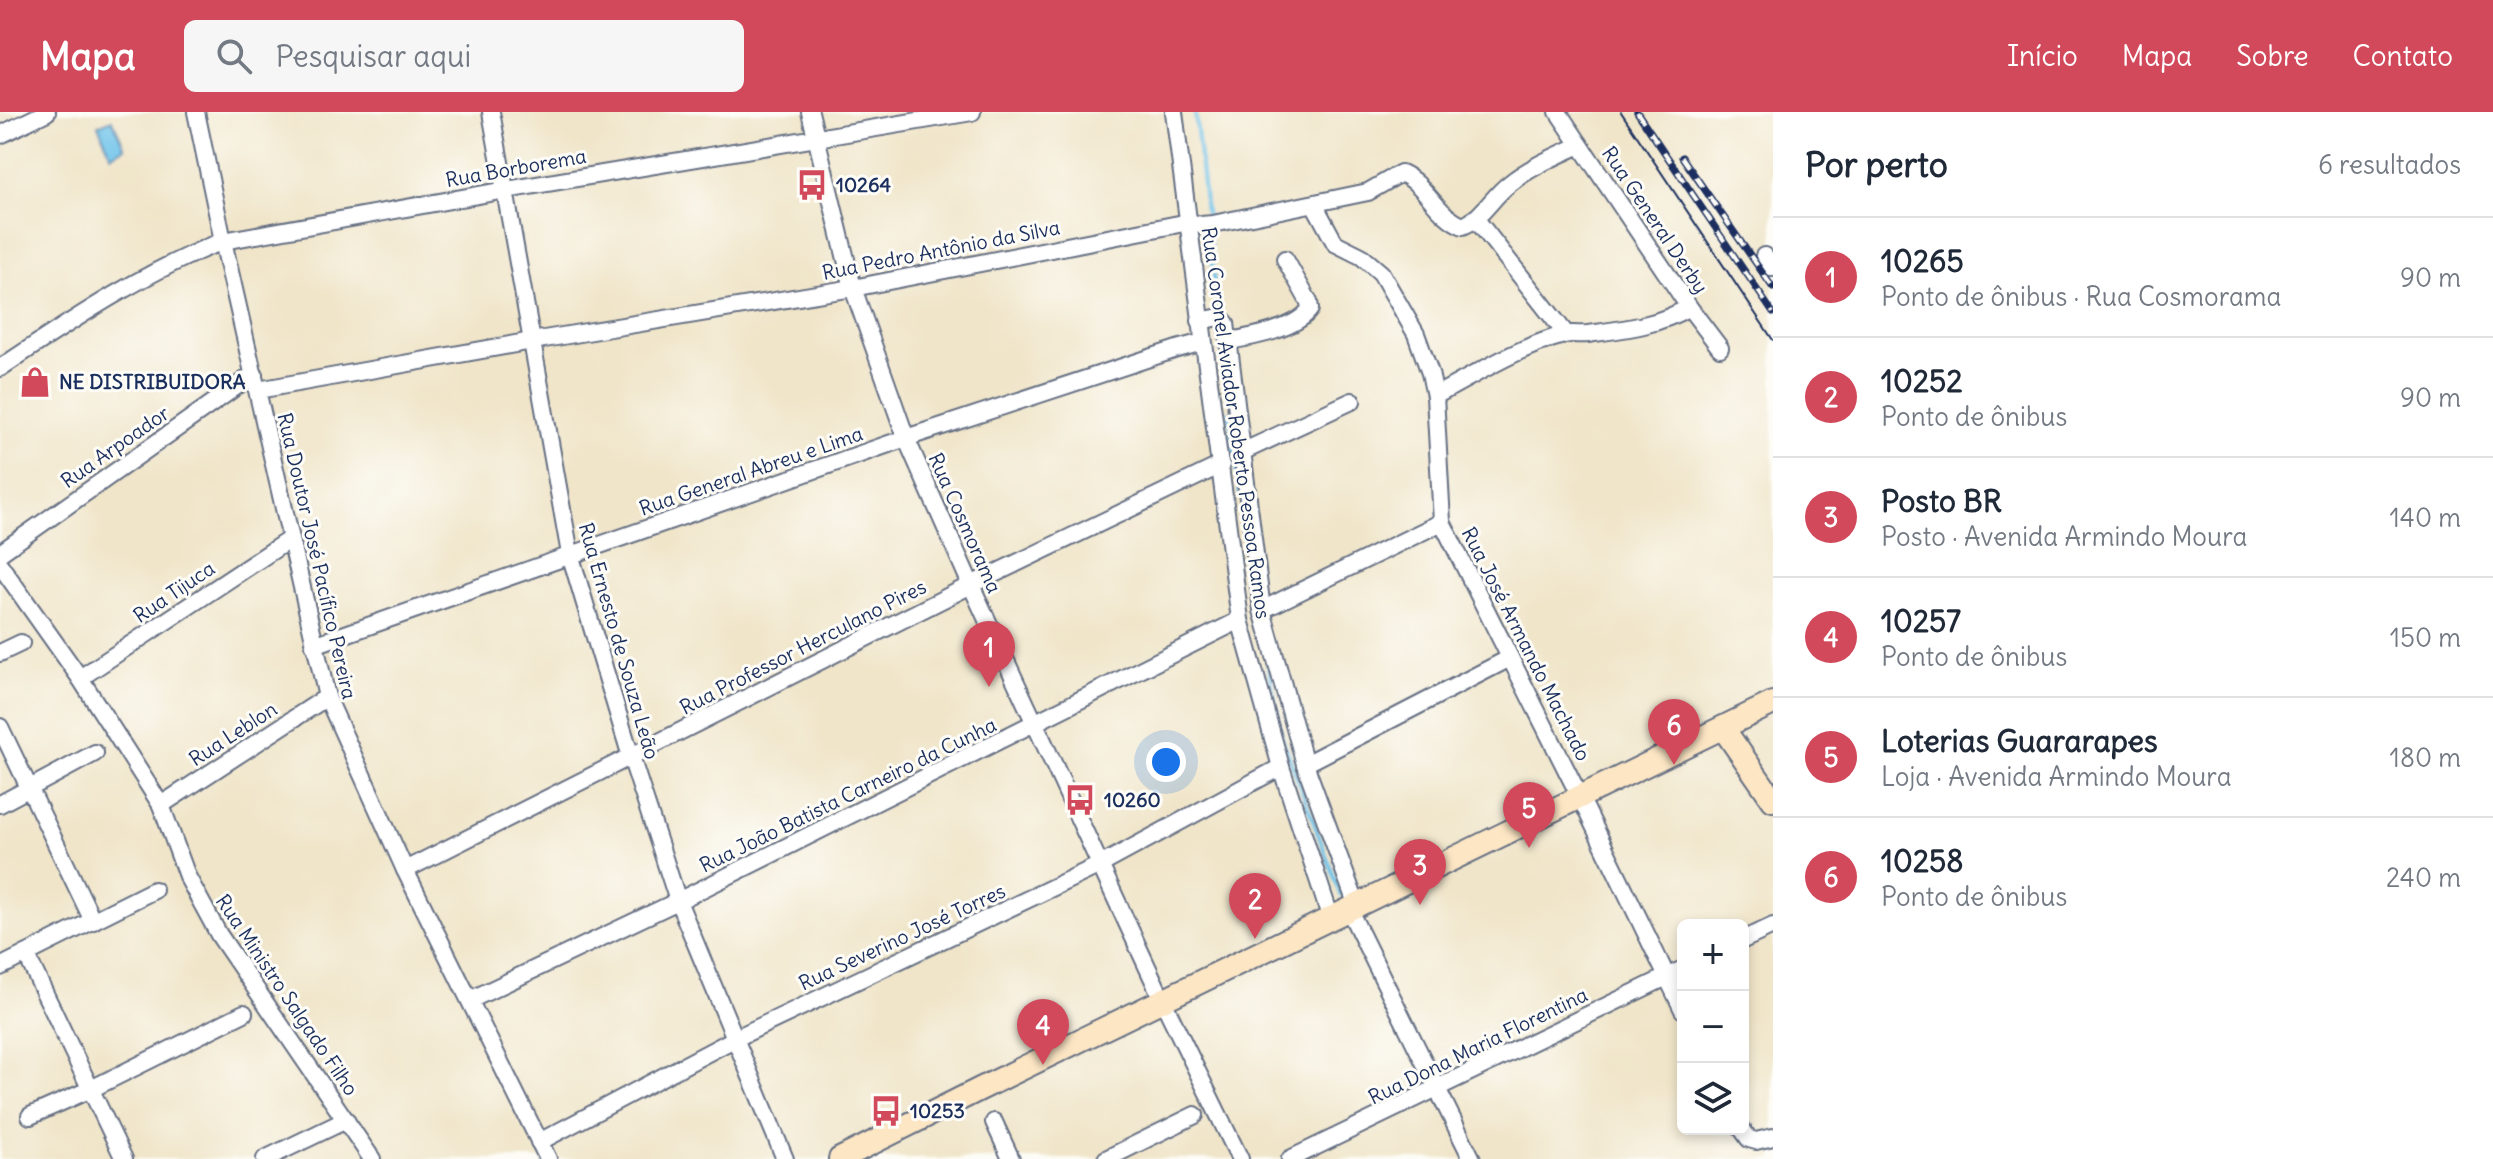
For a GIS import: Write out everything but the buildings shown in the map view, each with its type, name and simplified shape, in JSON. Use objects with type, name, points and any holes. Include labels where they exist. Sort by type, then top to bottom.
[{"type":"main road","points":[[840,1159],[1773,703]]},
{"type":"main road","points":[[1723,728],[1773,800]]},
{"type":"street","points":[[0,135],[47,112]]},
{"type":"street","name":"Rua Doutor José Pacífico Pereira","points":[[196,112],[327,697],[405,870],[548,1159]]},
{"type":"street","name":"Rua Ernesto de Souza Leão","points":[[491,112],[570,554],[678,901],[785,1159]]},
{"type":"street","name":"Rua Cosmorama","points":[[810,112],[853,288],[906,438],[1163,1001],[1240,1159]]},
{"type":"street","name":"Rua Borborema","points":[[0,368],[143,277],[223,241],[972,112]]},
{"type":"street","name":"Rua Coronel Aviador Roberto Pessoa Ramos","points":[[1174,112],[1201,224],[1210,319],[1203,342],[1240,620],[1281,767],[1346,912],[1472,1159]]},
{"type":"street","name":"Rua General Derby","points":[[1558,112],[1720,348]]},
{"type":"street","points":[[1566,334],[1475,218],[1509,183],[1580,145]]},
{"type":"street","name":"Rua Pedro Antônio da Silva","points":[[256,382],[532,341],[853,288],[1314,204],[1368,192],[1401,173],[1411,178],[1445,215],[1458,224],[1467,225],[1475,218]]},
{"type":"street","points":[[1314,204],[1335,243],[1374,266],[1391,288],[1423,352],[1435,396],[1502,359],[1566,334],[1653,325],[1689,307]]},
{"type":"street","points":[[1229,341],[1255,336],[1297,321],[1310,309],[1285,259]]},
{"type":"street","points":[[1210,319],[1226,323],[1262,610],[1346,912]]},
{"type":"street","name":"Rua General Abreu e Lima","points":[[314,645],[906,438],[1203,342]]},
{"type":"street","name":"Rua Arpoador","points":[[0,553],[256,382]]},
{"type":"street","name":"Rua José Armando Machado","points":[[1435,396],[1442,522],[1677,998]]},
{"type":"street","points":[[1242,452],[1352,401]]},
{"type":"street","name":"Rua Professor Herculano Pires","points":[[405,870],[971,585],[1221,465]]},
{"type":"street","points":[[1262,610],[1442,522]]},
{"type":"street","name":"Rua Tijuca","points":[[80,678],[290,539]]},
{"type":"street","name":"Rua Ministro Salgado Filho","points":[[0,565],[80,678],[161,805],[187,876],[219,935],[372,1159]]},
{"type":"street","name":"Rua João Batista Carneiro da Cunha","points":[[470,1000],[678,901],[1240,620]]},
{"type":"street","points":[[0,653],[21,643]]},
{"type":"street","points":[[1305,764],[1510,658]]},
{"type":"street","name":"Rua Leblon","points":[[161,805],[327,697]]},
{"type":"street","points":[[0,727],[93,921]]},
{"type":"street","points":[[0,804],[95,753]]},
{"type":"street","name":"Rua Severino José Torres","points":[[539,1142],[734,1039],[1102,864],[1281,767]]},
{"type":"street","points":[[0,967],[154,890]]},
{"type":"street","points":[[1749,937],[1773,926]]},
{"type":"street","points":[[26,954],[124,1159]]},
{"type":"street","name":"Rua Dona Maria Florentina","points":[[1290,1159],[1677,972]]},
{"type":"street","points":[[30,1116],[244,1013]]},
{"type":"street","points":[[1106,1159],[1195,1115]]},
{"type":"street","points":[[265,1159],[346,1120]]},
{"type":"street","points":[[994,1122],[1011,1159]]},
{"type":"street","points":[[1746,1135],[1756,1141],[1773,1137]]},
{"type":"water","points":[[112,119],[125,148],[111,155],[98,125]]},
{"type":"waterway","points":[[1195,112],[1207,221]]},
{"type":"waterway","points":[[1208,230],[1218,312]]},
{"type":"waterway","points":[[1229,412],[1240,495]]},
{"type":"waterway","points":[[1268,661],[1281,735],[1341,895]]},
{"type":"tram line","points":[[1621,112],[1773,340]]},
{"type":"railway","points":[[1637,112],[1773,313]]},
{"type":"railway","points":[[1682,157],[1773,288]]},
{"type":"place","name":"10264","points":[[812,185]]},
{"type":"place","name":"NE DISTRIBUIDORA","points":[[35,382]]},
{"type":"place","name":"10265","points":[[989,687]]},
{"type":"place","name":"10258","points":[[1674,765]]},
{"type":"place","name":"10260","points":[[1080,800]]},
{"type":"place","name":"Loterias Guararapes","points":[[1529,848]]},
{"type":"place","name":"Posto BR","points":[[1420,905]]},
{"type":"place","name":"10252","points":[[1255,939]]},
{"type":"place","name":"10257","points":[[1043,1065]]},
{"type":"place","name":"10253","points":[[886,1111]]}]
